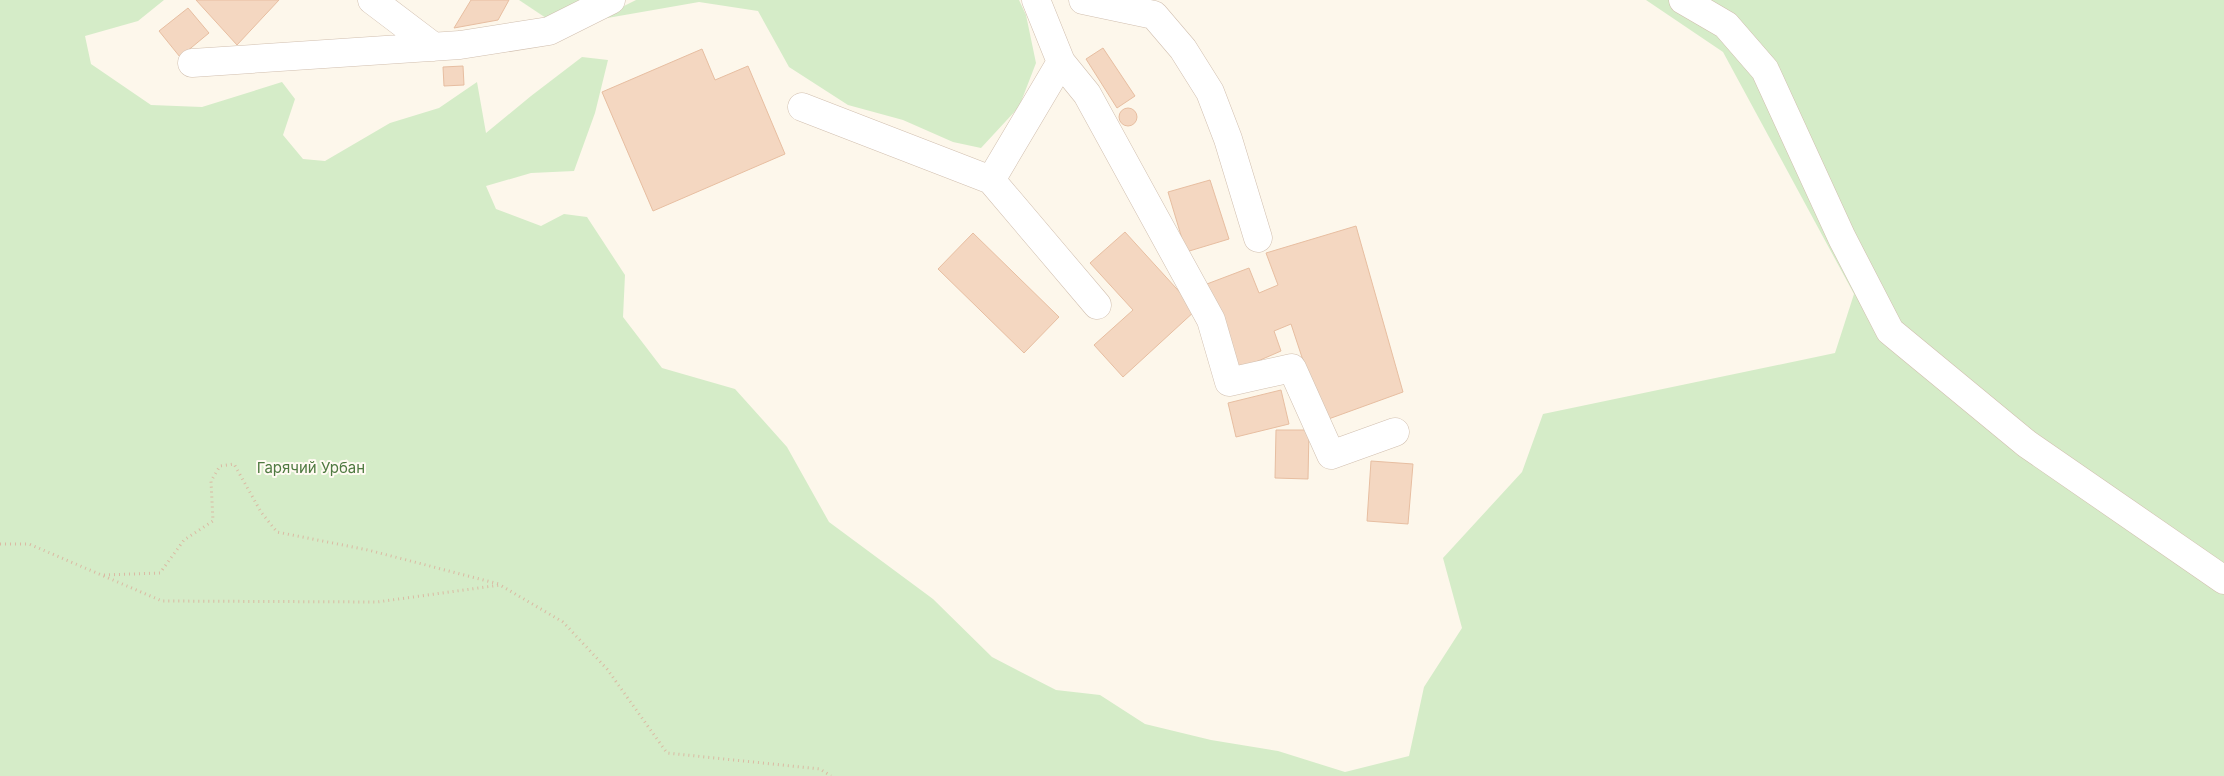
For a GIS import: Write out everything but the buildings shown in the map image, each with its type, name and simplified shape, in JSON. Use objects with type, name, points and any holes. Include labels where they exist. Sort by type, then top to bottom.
[{"type":"lane","points":[[372,0],[434,47]]},
{"type":"lane","points":[[192,63],[460,45],[549,31],[611,0]]},
{"type":"lane","points":[[1036,0],[1061,62],[1088,94],[1207,312],[1229,382],[1292,368],[1331,455],[1395,432]]},
{"type":"lane","points":[[1084,0],[1154,15],[1183,49],[1210,92],[1228,139],[1258,238]]},
{"type":"lane","points":[[1683,0],[1726,25],[1765,70],[1842,238],[1890,331],[2027,444],[2224,580]]},
{"type":"lane","points":[[991,180],[1061,62]]},
{"type":"lane","points":[[802,107],[991,180],[1097,305]]},
{"type":"path","points":[[101,575],[160,573],[184,540],[213,521],[211,481],[220,466],[234,464],[261,512],[277,532],[368,550],[500,585],[563,622],[608,669],[666,753],[820,769],[831,776]]},
{"type":"path","points":[[0,544],[29,544],[162,601],[377,602],[500,585]]},
{"type":"green space","name":"Гарячий Урбан","points":[[0,0],[164,0],[138,21],[85,36],[91,64],[151,105],[202,107],[282,82],[295,99],[283,135],[303,159],[325,161],[390,123],[439,108],[477,82],[486,133],[582,57],[608,60],[595,113],[574,171],[531,173],[486,186],[496,209],[541,226],[564,214],[587,217],[625,275],[623,317],[662,368],[735,389],[787,447],[829,522],[933,599],[992,657],[1056,690],[1100,695],[1145,724],[1211,740],[1278,751],[1345,772],[1409,756],[1424,687],[1462,628],[1443,558],[1522,472],[1543,414],[1835,353],[1854,294],[1723,52],[1646,0],[2224,0],[2224,776],[0,776]]},
{"type":"green space","points":[[519,0],[589,0],[549,20]]},
{"type":"green space","points":[[636,0],[1019,0],[1026,15],[1036,63],[1019,107],[981,148],[953,142],[903,120],[848,105],[789,67],[758,11],[699,2],[596,20]]}]
